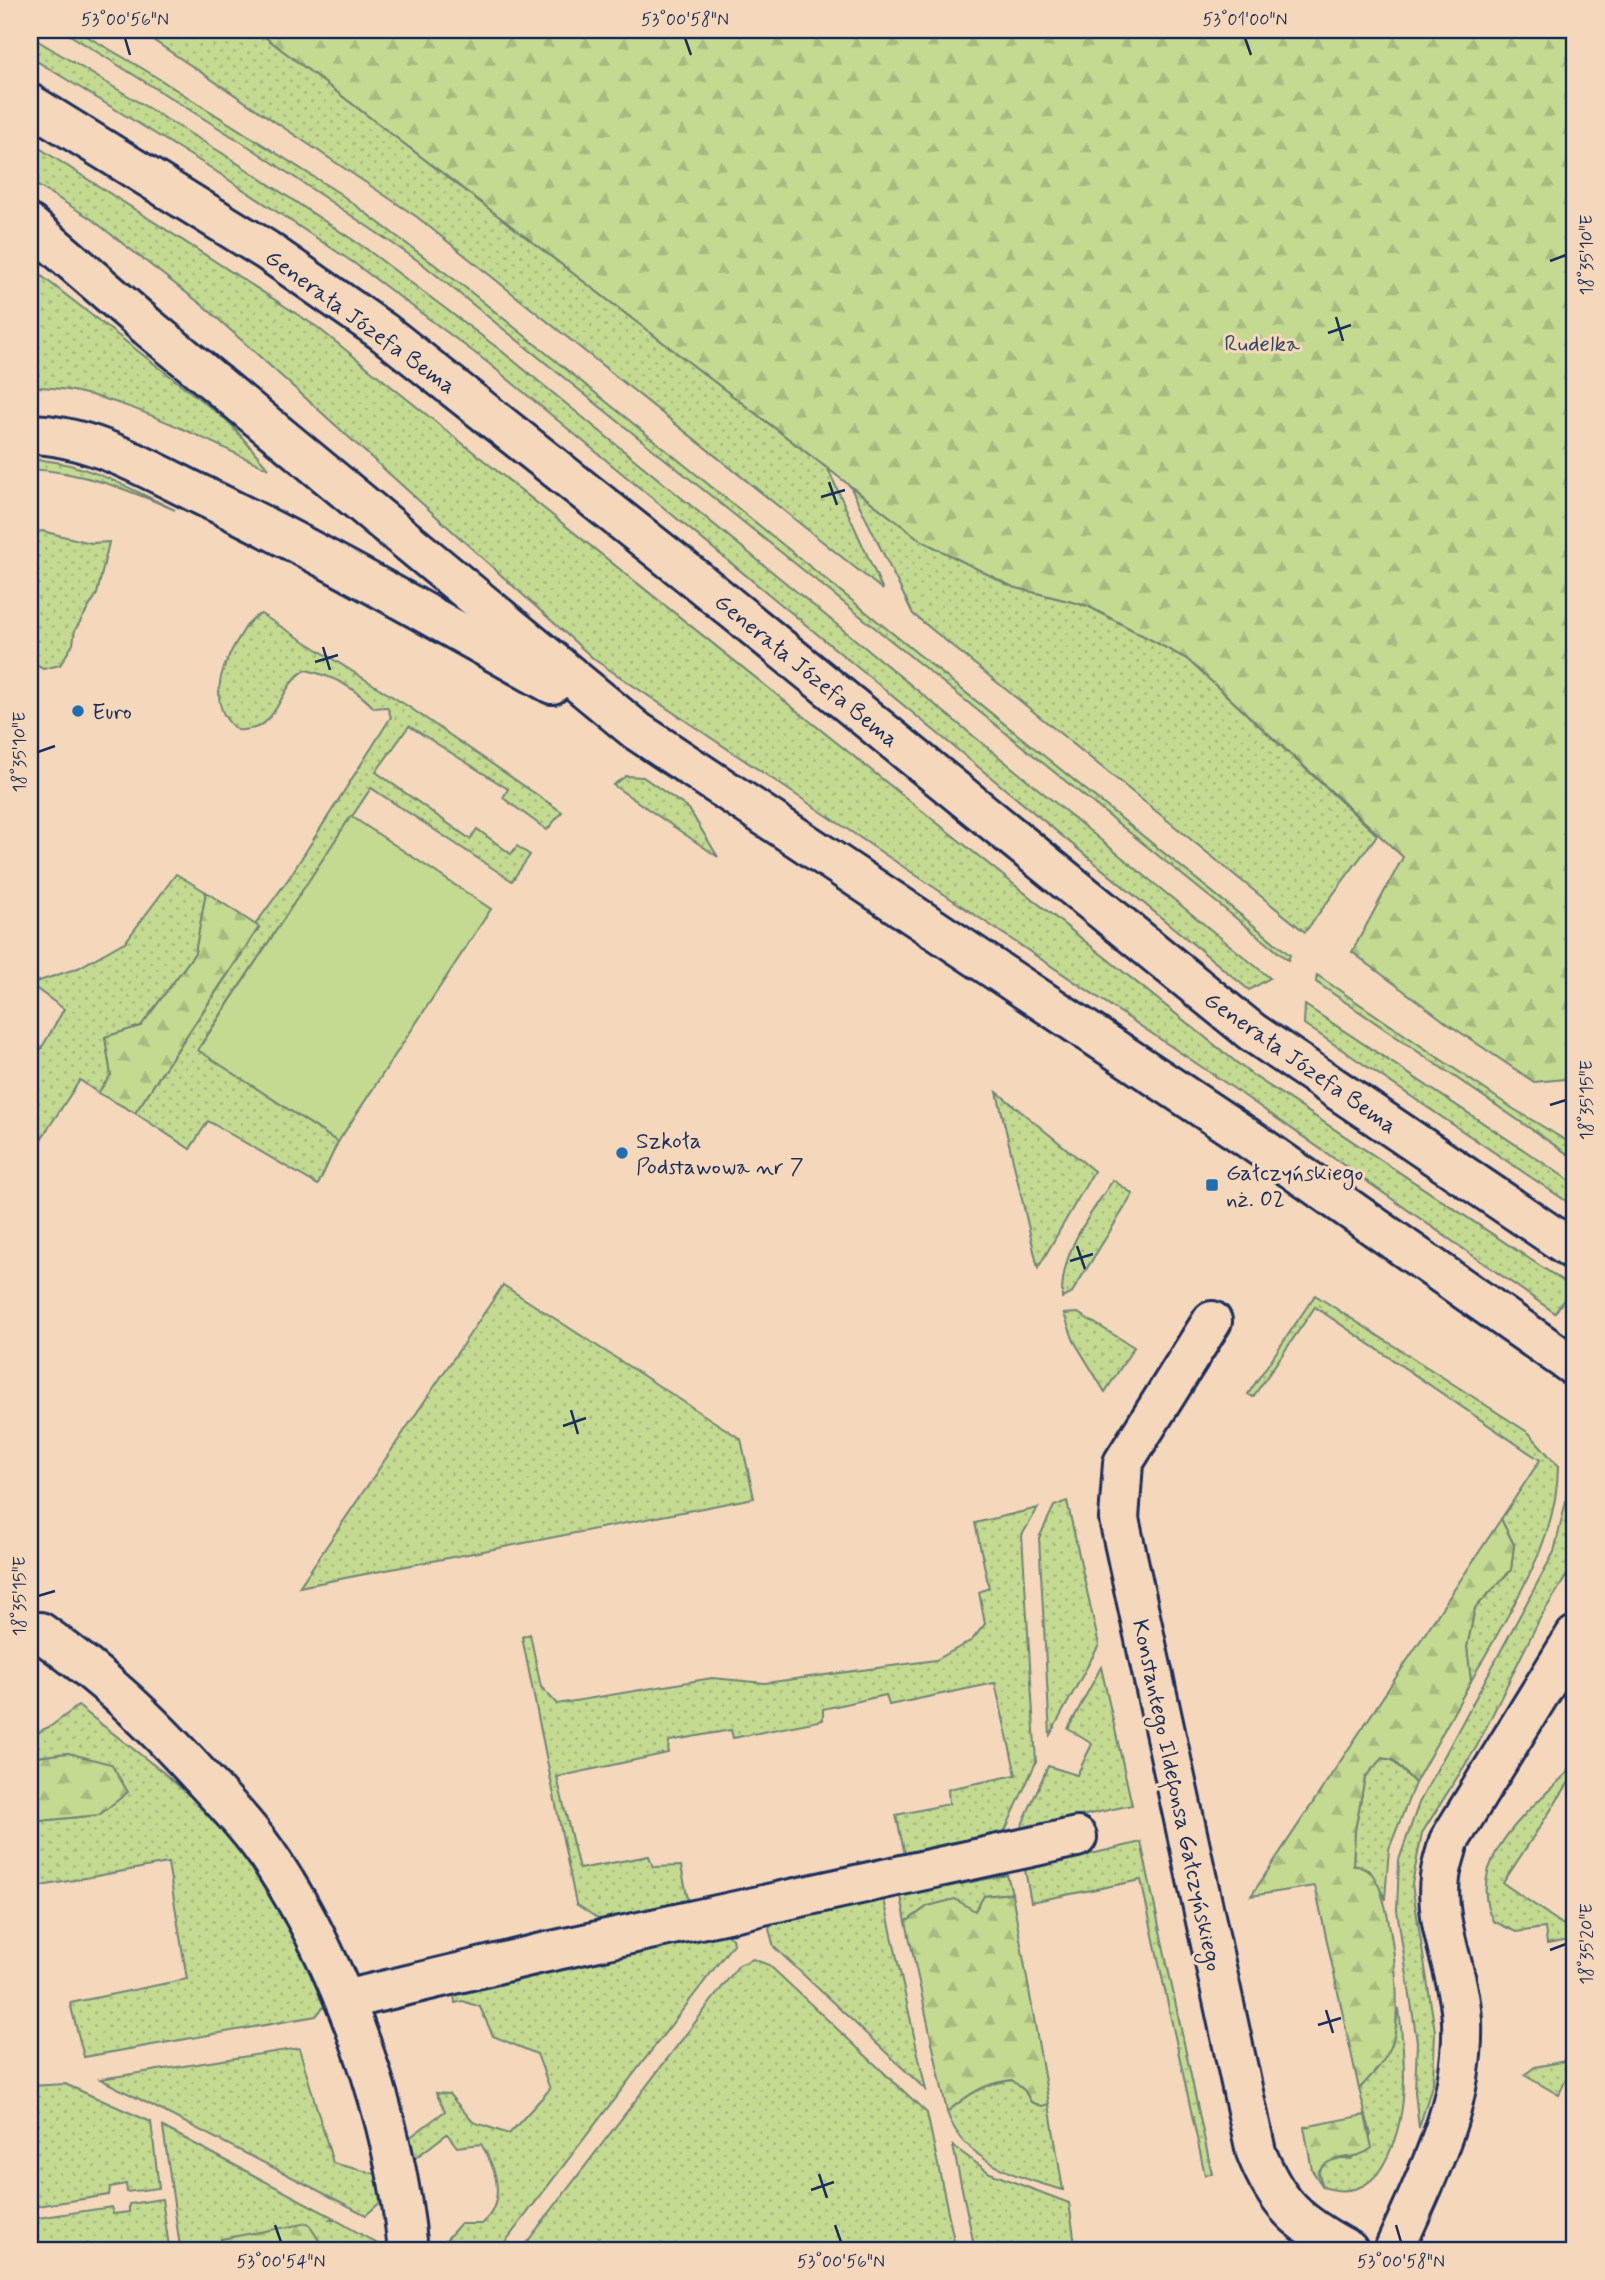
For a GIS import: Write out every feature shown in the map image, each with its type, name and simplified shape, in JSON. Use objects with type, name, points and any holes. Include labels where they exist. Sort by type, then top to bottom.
[{"type":"main road","name":"Generała Józefa Bema","points":[[30,104],[266,250],[382,331],[693,577],[1252,1032],[1575,1251]]},
{"type":"main road","points":[[30,225],[148,327],[637,731]]},
{"type":"main road","points":[[30,434],[78,440],[121,457],[287,537],[637,731],[1245,1136],[1575,1367]]},
{"type":"main road","name":"Konstantego Ildefonsa Gałczyńskiego","points":[[1212,1321],[1123,1463],[1119,1519],[1256,2152],[1272,2190],[1294,2217],[1348,2250]]},
{"type":"main road","points":[[40,1632],[93,1669],[136,1708],[223,1801],[272,1861],[315,1933],[345,2000],[384,2122],[408,2250]]},
{"type":"main road","points":[[1394,2250],[1448,2128],[1459,2077],[1462,2017],[1458,1983],[1440,1901],[1440,1877],[1449,1841],[1575,1636]]},
{"type":"main road","points":[[345,2000],[538,1954],[1077,1837]]},
{"type":"green space","points":[[62,30],[76,30],[145,70],[339,193],[467,289],[1290,955],[1288,960],[420,262],[254,150]]},
{"type":"green space","points":[[138,30],[256,30],[828,469],[883,590],[417,217]]},
{"type":"green space","name":"Rudelka","points":[[256,30],[1575,30],[1575,1078],[1534,1082],[1448,1024],[1352,952],[1403,857],[1187,659],[1088,606],[1013,587],[922,541]]},
{"type":"green space","points":[[30,36],[222,153],[365,248],[499,349],[1270,978],[1249,990],[487,362],[354,263],[211,168],[30,57]]},
{"type":"green space","points":[[30,142],[317,327],[1251,1074],[1572,1287],[1555,1313],[1239,1092],[595,660],[206,308],[90,218],[30,181]]},
{"type":"green space","points":[[30,267],[229,422],[269,469],[183,429],[120,404],[59,389],[30,387]]},
{"type":"green space","points":[[42,460],[94,472],[175,510],[104,483],[68,474],[30,469],[30,461]]},
{"type":"green space","points":[[850,486],[922,541],[1013,587],[1088,606],[1187,659],[1377,835],[1305,932],[913,614]]},
{"type":"green space","points":[[42,531],[91,543],[109,542],[97,594],[75,630],[73,644],[60,665],[43,669],[30,662],[30,534]]},
{"type":"green space","points":[[261,614],[409,707],[562,812],[547,830],[503,798],[508,789],[409,726],[376,772],[470,839],[477,829],[511,854],[517,846],[530,855],[512,881],[371,788],[198,1049],[338,1142],[318,1185],[208,1121],[190,1149],[135,1113],[259,928],[255,925],[289,878],[391,717],[387,707],[374,708],[343,684],[306,670],[288,687],[277,708],[262,724],[252,729],[237,730],[222,710],[219,687],[226,663],[244,629]]},
{"type":"green space","points":[[626,776],[643,777],[689,809],[718,857],[613,785]]},
{"type":"green space","points":[[351,816],[491,909],[338,1142],[198,1050]]},
{"type":"green space","points":[[176,874],[206,892],[195,953],[141,1026],[105,1037],[111,1075],[98,1093],[80,1080],[30,1156],[30,1043],[41,1049],[64,1009],[30,984],[78,968],[126,941]]},
{"type":"green space","points":[[206,892],[259,927],[135,1113],[98,1093],[111,1075],[105,1037],[141,1026],[195,953]]},
{"type":"green space","points":[[1317,975],[1512,1108],[1575,1146],[1575,1159],[1316,982]]},
{"type":"green space","points":[[1305,1005],[1575,1184],[1575,1207],[1304,1024]]},
{"type":"green space","points":[[997,1092],[1094,1171],[1038,1268]]},
{"type":"green space","points":[[1113,1180],[1133,1194],[1071,1294],[1062,1298],[1066,1265],[1071,1250]]},
{"type":"green space","points":[[503,1285],[741,1439],[754,1498],[299,1587]]},
{"type":"green space","points":[[1315,1295],[1529,1433],[1558,1466],[1556,1495],[1540,1551],[1471,1681],[1467,1647],[1475,1608],[1511,1569],[1514,1545],[1501,1519],[1540,1460],[1315,1307],[1253,1397],[1248,1394]]},
{"type":"green space","points":[[1078,1313],[1134,1347],[1105,1392],[1074,1341],[1064,1314]]},
{"type":"green space","points":[[1575,1482],[1575,1562],[1539,1620],[1477,1746],[1422,1833],[1412,1884],[1435,2031],[1433,2082],[1419,2128],[1415,2092],[1417,2042],[1397,1910],[1399,1860],[1419,1803],[1554,1552],[1570,1484]]},
{"type":"green space","points":[[1067,1501],[1099,1645],[1050,1735],[1039,1538],[1054,1506]]},
{"type":"green space","points":[[1038,1508],[1022,1535],[1036,1762],[1003,1835],[905,1854],[896,1815],[949,1804],[948,1789],[1016,1775],[995,1683],[889,1705],[886,1695],[823,1709],[823,1720],[733,1738],[731,1730],[669,1741],[668,1753],[557,1777],[579,1869],[649,1856],[653,1867],[681,1866],[688,1900],[600,1920],[576,1904],[522,1637],[530,1634],[541,1687],[557,1704],[712,1678],[765,1683],[936,1660],[972,1640],[985,1624],[979,1592],[989,1588],[975,1523]]},
{"type":"green space","points":[[1501,1519],[1514,1545],[1511,1570],[1475,1608],[1467,1647],[1471,1681],[1415,1783],[1393,1760],[1382,1758],[1365,1777],[1355,1830],[1353,1864],[1372,1874],[1385,1906],[1394,1955],[1397,2005],[1393,2041],[1387,2055],[1359,2089],[1315,1886],[1251,1896]]},
{"type":"green space","points":[[1101,1667],[1132,1805],[1020,1829],[1048,1766],[1077,1775],[1092,1744],[1068,1729]]},
{"type":"green space","points":[[78,1706],[164,1773],[219,1822],[291,1924],[325,2005],[316,2016],[84,2057],[70,2003],[187,1979],[168,1863],[30,1888],[30,1822],[99,1815],[68,1753],[30,1758],[30,1736],[51,1726]]},
{"type":"green space","points":[[68,1753],[111,1764],[128,1792],[99,1815],[30,1822],[30,1758]]},
{"type":"green space","points":[[1382,1758],[1392,1760],[1415,1783],[1389,1849],[1385,1898],[1370,1871],[1353,1864],[1355,1830],[1365,1776]]},
{"type":"green space","points":[[1575,1765],[1575,1773],[1503,1883],[1575,1933],[1575,1939],[1547,1944],[1545,1928],[1516,1932],[1493,1921],[1486,1898],[1487,1876],[1507,1835]]},
{"type":"green space","points":[[1141,1842],[1212,2174],[1205,2175],[1141,1880],[1031,1902],[1025,1870]]},
{"type":"green space","points":[[1007,1875],[1012,1893],[984,1896],[975,1912],[928,1906],[906,1922],[901,1896]]},
{"type":"green space","points":[[1012,1893],[1049,2104],[1042,2106],[1031,2102],[1025,2091],[1012,2080],[977,2090],[947,2112],[906,1922],[928,1906],[955,1899],[975,1911],[984,1896]]},
{"type":"green space","points":[[884,1899],[926,2090],[774,1947],[769,1929],[772,1923],[780,1918]]},
{"type":"green space","points":[[723,1933],[732,1938],[733,1944],[499,2250],[437,2250],[460,2224],[482,2224],[494,2205],[496,2185],[491,2164],[481,2144],[457,2147],[447,2134],[410,2162],[404,2142],[445,2111],[436,2093],[449,2094],[473,2122],[509,2134],[550,2089],[537,2054],[493,2036],[480,2007],[463,2001],[455,2003],[454,1993]]},
{"type":"green space","points":[[753,1959],[769,1965],[927,2113],[956,2250],[521,2250],[739,1965]]},
{"type":"green space","points":[[1399,2008],[1404,2090],[1398,2129],[1391,2148],[1382,2167],[1371,2181],[1349,2190],[1323,2187],[1318,2172],[1321,2168],[1337,2158],[1351,2159],[1371,2135],[1359,2089],[1386,2052],[1394,2033]]},
{"type":"green space","points":[[299,2048],[333,2163],[380,2175],[384,2199],[366,2215],[100,2079]]},
{"type":"green space","points":[[1575,2059],[1575,2078],[1565,2080],[1559,2095],[1524,2075],[1535,2067]]},
{"type":"green space","points":[[1013,2080],[1025,2091],[1031,2102],[1042,2106],[1049,2104],[1063,2190],[1011,2173],[979,2155],[955,2129],[947,2112],[978,2090]]},
{"type":"green space","points":[[65,2084],[151,2122],[159,2188],[127,2192],[126,2184],[110,2187],[109,2195],[30,2207],[30,2086]]},
{"type":"green space","points":[[1365,2115],[1372,2148],[1358,2155],[1336,2159],[1324,2166],[1318,2172],[1323,2187],[1312,2170],[1304,2127]]},
{"type":"green space","points":[[163,2127],[334,2218],[328,2220],[336,2220],[388,2250],[325,2250],[325,2247],[222,2239],[223,2250],[30,2250],[30,2219],[111,2207],[113,2214],[129,2212],[129,2204],[162,2199],[169,2247],[180,2247]]},
{"type":"green space","points":[[953,2146],[990,2173],[1069,2203],[1076,2250],[975,2250]]},
{"type":"green space","points":[[308,2223],[325,2250],[223,2250],[221,2239]]},
{"type":"place","name":"Euro","points":[[78,711]]},
{"type":"place","name":"Szkoła Podstawowa nr 7","points":[[622,1153]]},
{"type":"place","name":"Gałczyńskiego nż. 02","points":[[1212,1185]]}]
